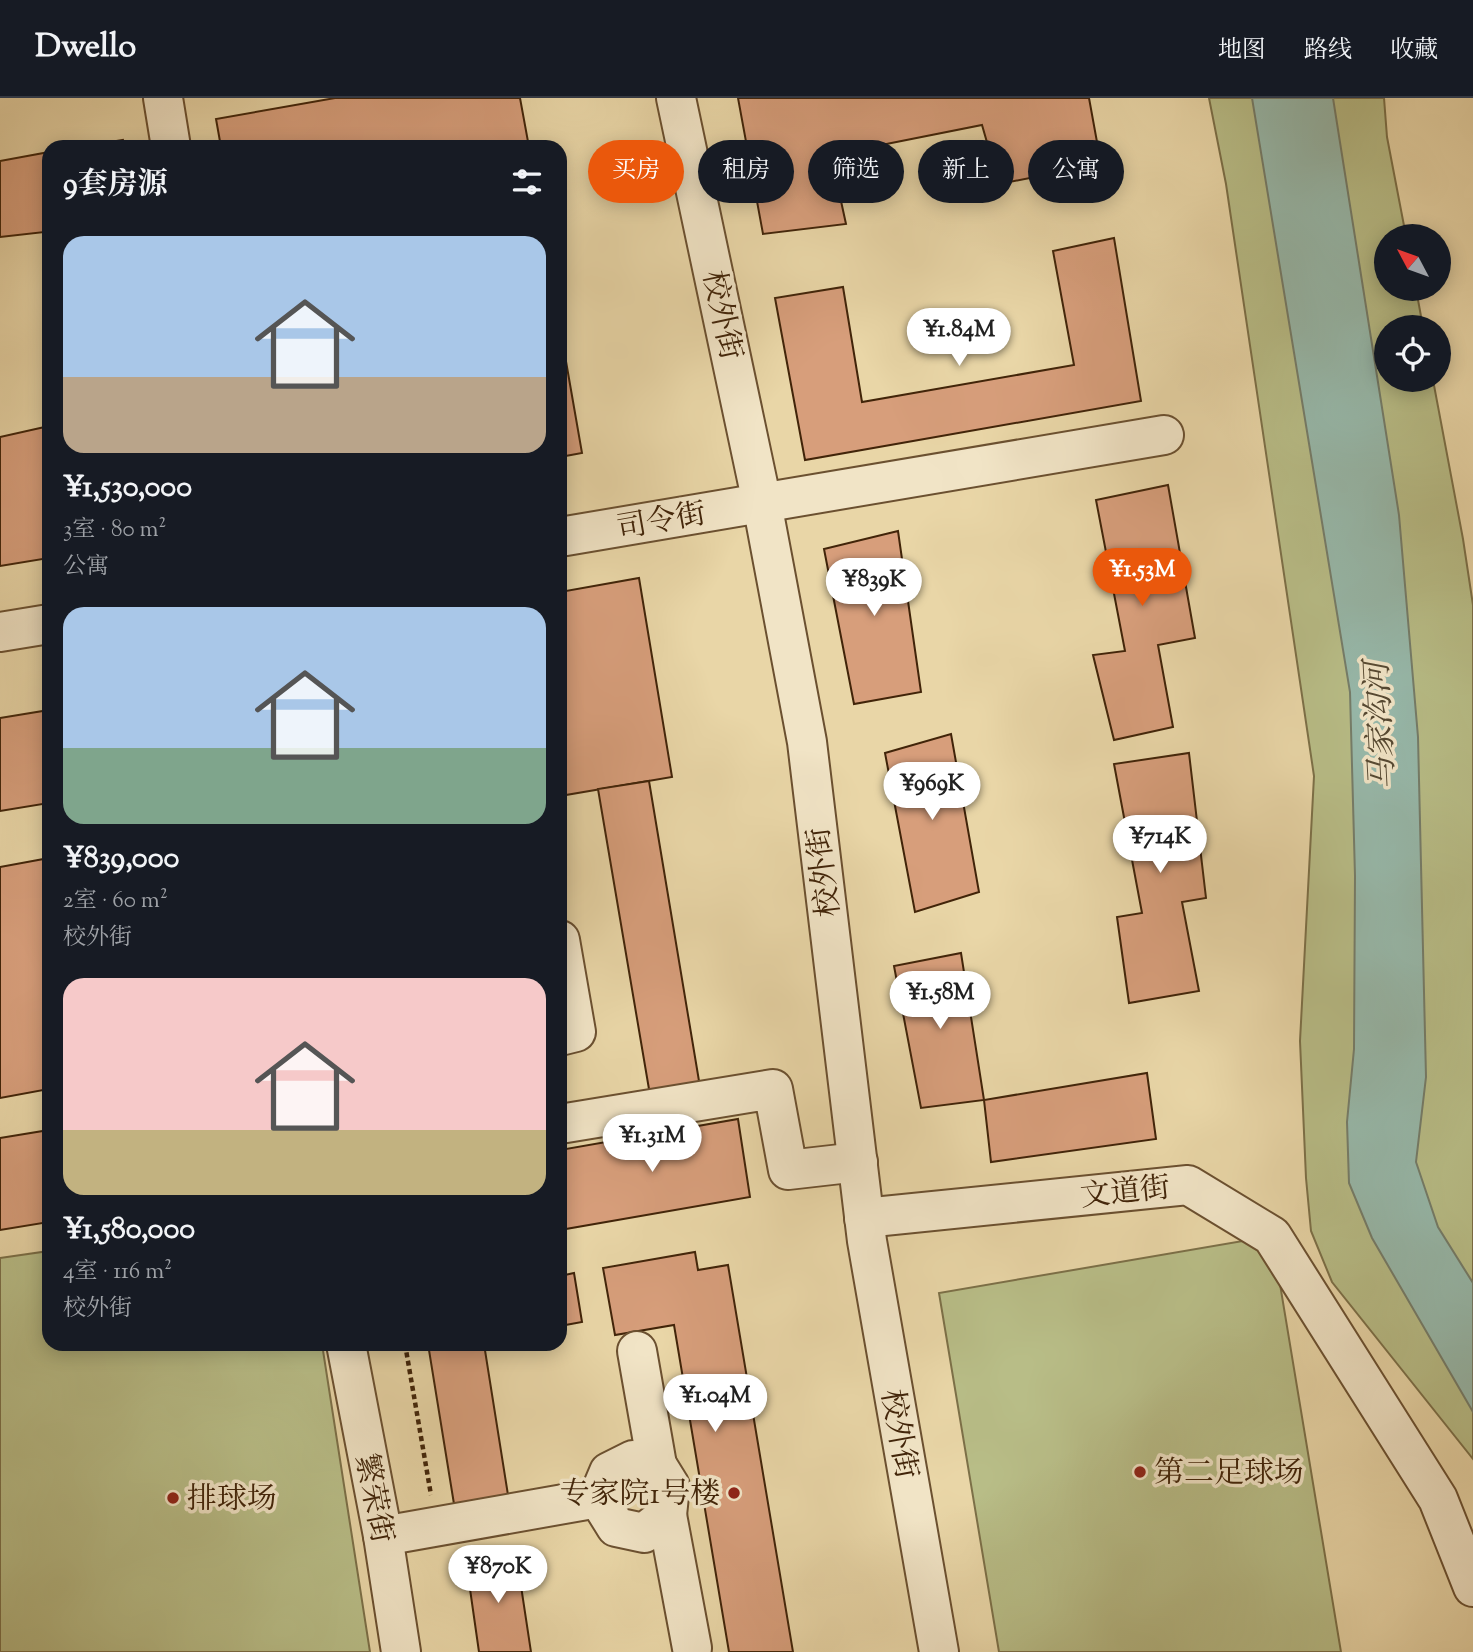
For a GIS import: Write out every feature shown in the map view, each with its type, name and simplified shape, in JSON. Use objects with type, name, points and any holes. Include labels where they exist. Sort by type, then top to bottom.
[{"type":"street","points":[[163,98],[170,140]]},
{"type":"street","name":"校外街","points":[[676,98],[762,503],[807,742],[864,1218],[939,1652]]},
{"type":"street","name":"司令街","points":[[567,536],[1164,435]]},
{"type":"street","points":[[0,632],[42,625]]},
{"type":"street","points":[[567,980],[576,1032],[567,1034]]},
{"type":"street","points":[[567,1123],[773,1089],[788,1170],[858,1162]]},
{"type":"street","name":"文道街","points":[[864,1218],[1188,1185],[1272,1236],[1458,1499],[1473,1587]]},
{"type":"street","name":"繁荣街","points":[[347,1351],[383,1536],[401,1652]]},
{"type":"street","points":[[637,1351],[650,1422],[645,1462]]},
{"type":"street","points":[[598,1498],[609,1472],[645,1462]]},
{"type":"street","points":[[645,1462],[670,1486],[656,1524]]},
{"type":"street","points":[[383,1536],[598,1498]]},
{"type":"street","points":[[598,1498],[616,1527],[656,1524]]},
{"type":"street","points":[[656,1524],[675,1557],[692,1648]]},
{"type":"path","points":[[406,1351],[436,1527]]},
{"type":"green space","points":[[1209,98],[1384,98],[1387,137],[1404,224],[1374,224],[1374,301],[1418,301],[1421,315],[1374,315],[1374,392],[1435,392],[1473,605],[1473,1459],[1332,1282],[1311,1231],[1300,1041],[1314,776],[1226,184]]},
{"type":"green space","name":"第二足球场","points":[[1272,1236],[1341,1652],[999,1652],[939,1293]]},
{"type":"green space","name":"排球场","points":[[42,1252],[42,1351],[323,1351],[370,1652],[0,1652],[0,1258]]},
{"type":"water","name":"马家沟河","points":[[1252,98],[1333,98],[1374,357],[1374,392],[1380,392],[1399,515],[1418,737],[1426,1077],[1416,1162],[1438,1227],[1473,1283],[1473,1412],[1372,1238],[1349,1183],[1347,1122],[1354,1049],[1355,876],[1350,692]]},
{"type":"building","points":[[335,98],[520,98],[528,140],[220,140],[216,119]]},
{"type":"building","points":[[738,98],[1089,98],[1097,140],[1028,140],[1028,178],[1014,181],[1014,140],[986,140],[982,125],[904,140],[808,140],[808,203],[841,203],[846,224],[763,234],[757,203],[794,203],[794,140],[746,140]]},
{"type":"building","points":[[42,153],[42,232],[0,237],[0,161]]},
{"type":"building","points":[[1114,238],[1141,401],[805,460],[775,298],[843,287],[862,402],[1074,365],[1053,251]]},
{"type":"building","points":[[567,367],[582,453],[567,456]]},
{"type":"building","points":[[42,428],[42,559],[0,566],[0,437]]},
{"type":"building","points":[[1168,485],[1195,638],[1158,645],[1173,727],[1114,740],[1093,655],[1125,651],[1096,500]]},
{"type":"building","points":[[898,531],[921,692],[854,704],[824,549]]},
{"type":"building","points":[[639,578],[672,777],[567,795],[567,591]]},
{"type":"building","points":[[42,711],[42,804],[0,811],[0,718]]},
{"type":"building","points":[[951,734],[979,892],[915,912],[885,753]]},
{"type":"building","points":[[1189,753],[1206,898],[1182,902],[1199,991],[1129,1003],[1117,917],[1142,913],[1114,764]]},
{"type":"building","points":[[649,781],[700,1087],[650,1095],[598,789]]},
{"type":"building","points":[[42,859],[42,1090],[0,1098],[0,867]]},
{"type":"building","points":[[961,953],[984,1100],[921,1108],[894,966]]},
{"type":"building","points":[[1147,1073],[1156,1139],[991,1162],[984,1100]]},
{"type":"building","points":[[738,1119],[750,1197],[567,1229],[567,1149]]},
{"type":"building","points":[[42,1131],[42,1223],[0,1230],[0,1138]]},
{"type":"building","name":"专家院1号楼","points":[[695,1252],[698,1270],[728,1265],[793,1652],[729,1652],[674,1325],[615,1335],[603,1268]]},
{"type":"building","points":[[574,1273],[582,1322],[567,1325],[567,1274]]},
{"type":"building","points":[[429,1351],[485,1351],[508,1495],[454,1504]]},
{"type":"building","points":[[516,1553],[531,1652],[479,1652],[466,1561]]},
{"type":"place","name":"第二足球场","points":[[1140,1472]]},
{"type":"place","name":"专家院1号楼","points":[[734,1493]]},
{"type":"place","name":"排球场","points":[[173,1498]]}]
